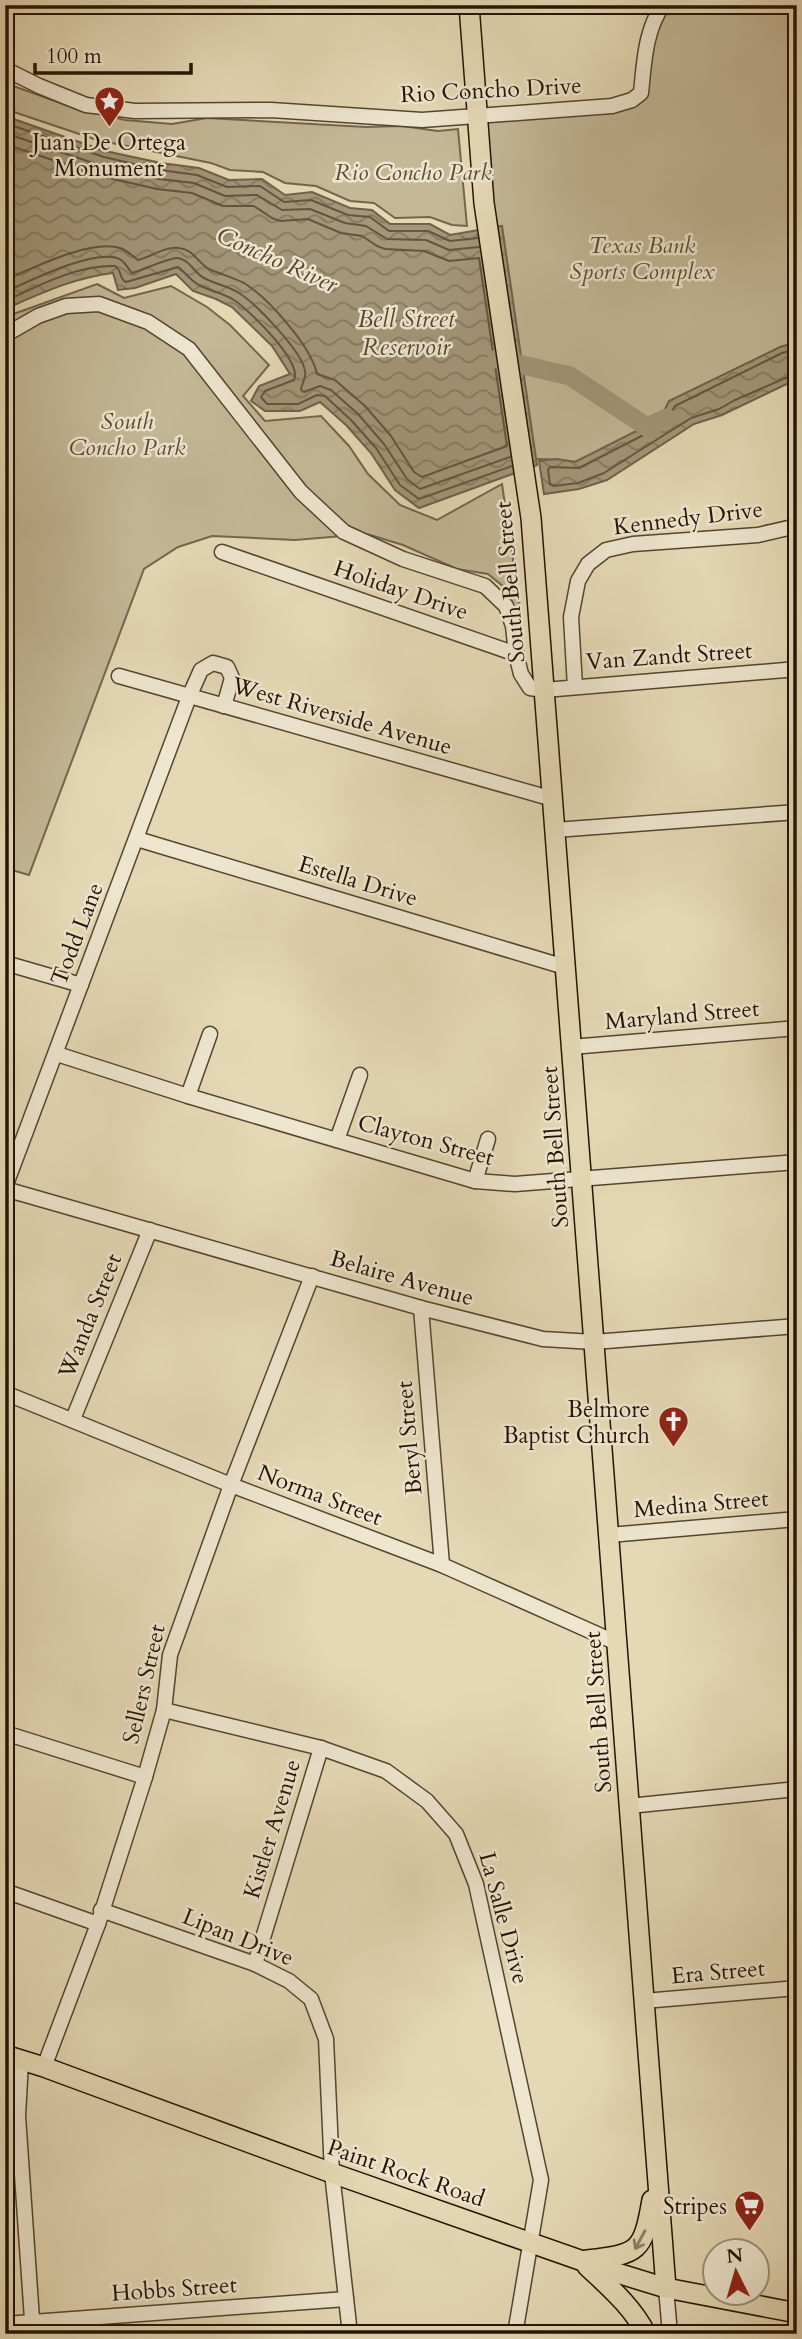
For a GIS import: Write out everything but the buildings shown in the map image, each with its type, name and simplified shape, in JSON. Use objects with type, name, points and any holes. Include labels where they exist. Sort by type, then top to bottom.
[{"type":"main road","name":"South Bell Street","points":[[469,5],[484,203],[531,518],[666,2288]]},
{"type":"main road","name":"Paint Rock Road","points":[[13,2058],[44,2067],[332,2174],[666,2288],[797,2313]]},
{"type":"main road","points":[[581,2260],[618,2256],[635,2250],[644,2238],[657,2175]]},
{"type":"main road","points":[[581,2260],[619,2297],[646,2334]]},
{"type":"street","name":"Rio Concho Drive","points":[[5,69],[86,105],[135,111],[271,110],[422,120],[612,106],[632,100],[641,93],[644,56],[656,15],[663,5]]},
{"type":"street","points":[[5,335],[38,316],[66,306],[99,304],[148,322],[189,349],[301,492],[344,532],[403,559],[485,586],[499,599],[506,606],[513,626],[521,674],[530,688],[544,690]]},
{"type":"street","name":"Kennedy Drive","points":[[575,687],[571,617],[578,581],[588,564],[606,550],[633,544],[758,535],[797,526]]},
{"type":"street","name":"Holiday Drive","points":[[222,552],[516,654]]},
{"type":"street","name":"Todd Lane","points":[[5,1188],[189,696],[201,670],[213,663],[227,667],[232,678],[224,706]]},
{"type":"street","name":"Van Zandt Street","points":[[544,690],[797,669]]},
{"type":"street","name":"West Riverside Avenue","points":[[119,676],[552,799]]},
{"type":"street","points":[[555,830],[797,812]]},
{"type":"street","name":"Estella Drive","points":[[137,839],[565,967]]},
{"type":"street","points":[[5,963],[81,985]]},
{"type":"street","name":"Maryland Street","points":[[572,1046],[797,1028]]},
{"type":"street","points":[[188,1096],[210,1034]]},
{"type":"street","name":"Clayton Street","points":[[57,1054],[188,1096],[475,1181],[515,1184],[797,1162]]},
{"type":"street","points":[[337,1140],[360,1075]]},
{"type":"street","points":[[475,1181],[488,1139]]},
{"type":"street","name":"Belaire Avenue","points":[[5,1188],[421,1308],[542,1339],[594,1342],[797,1326]]},
{"type":"street","name":"Wanda Street","points":[[73,1419],[150,1230]]},
{"type":"street","name":"Sellers Street","points":[[44,2067],[99,1917],[145,1777],[164,1710],[170,1655],[231,1485],[312,1276]]},
{"type":"street","name":"Beryl Street","points":[[421,1308],[442,1565]]},
{"type":"street","name":"Norma Street","points":[[5,1393],[231,1485],[442,1565],[617,1643]]},
{"type":"street","name":"Medina Street","points":[[609,1535],[797,1519]]},
{"type":"street","name":"La Salle Drive","points":[[164,1710],[321,1748],[386,1771],[427,1801],[456,1834],[476,1884],[541,2180],[515,2334]]},
{"type":"street","points":[[5,1733],[145,1777]]},
{"type":"street","name":"Kistler Avenue","points":[[255,1964],[321,1748]]},
{"type":"street","points":[[629,1806],[797,1789]]},
{"type":"street","name":"Lipan Drive","points":[[5,1891],[255,1964],[289,1981],[312,1999],[326,2039],[332,2174],[350,2334]]},
{"type":"street","name":"Era Street","points":[[644,2001],[797,1988]]},
{"type":"street","points":[[13,2058],[11,2116],[32,2328]]},
{"type":"street","points":[[666,2288],[670,2334]]},
{"type":"street","name":"Hobbs Street","points":[[5,2324],[32,2328],[346,2299]]},
{"type":"green space","name":"Texas Bank Sports Complex","points":[[663,5],[797,5],[797,359],[575,462],[508,458],[477,115],[632,100]]},
{"type":"green space","name":"Rio Concho Park","points":[[5,83],[66,105],[125,120],[172,124],[207,118],[366,127],[402,126],[438,131],[458,129],[467,226],[452,225],[430,217],[395,218],[374,203],[350,201],[316,186],[285,183],[263,172],[230,170],[211,163],[97,140],[5,109]]},
{"type":"green space","name":"South Concho Park","points":[[97,284],[124,298],[171,286],[207,307],[230,325],[269,365],[243,396],[265,421],[321,416],[349,446],[368,474],[400,505],[437,520],[502,484],[522,622],[504,587],[488,574],[457,569],[403,545],[367,534],[295,540],[212,536],[178,547],[144,569],[29,875],[5,868],[5,317]]},
{"type":"water","name":"Bell Street Reservoir","points":[[5,116],[105,151],[199,168],[229,180],[262,179],[285,195],[312,192],[350,208],[372,210],[390,224],[430,224],[450,235],[502,226],[537,465],[419,508],[395,490],[371,453],[346,425],[320,402],[300,411],[265,411],[251,401],[259,386],[290,374],[272,346],[232,307],[193,291],[176,274],[135,288],[118,290],[113,273],[98,275],[58,287],[5,309]]},
{"type":"water","points":[[797,342],[797,379],[722,415],[694,424],[607,480],[579,489],[544,494],[539,461],[557,459],[575,462],[660,419],[669,401],[780,347]]},
{"type":"waterway","name":"Concho River","points":[[497,359],[570,376],[647,427],[667,418]]},
{"type":"place","name":"Juan De Ortega Monument","points":[[109,128]]},
{"type":"place","name":"Belmore Baptist Church","points":[[673,1449]]},
{"type":"place","name":"Stripes","points":[[750,2233]]}]
